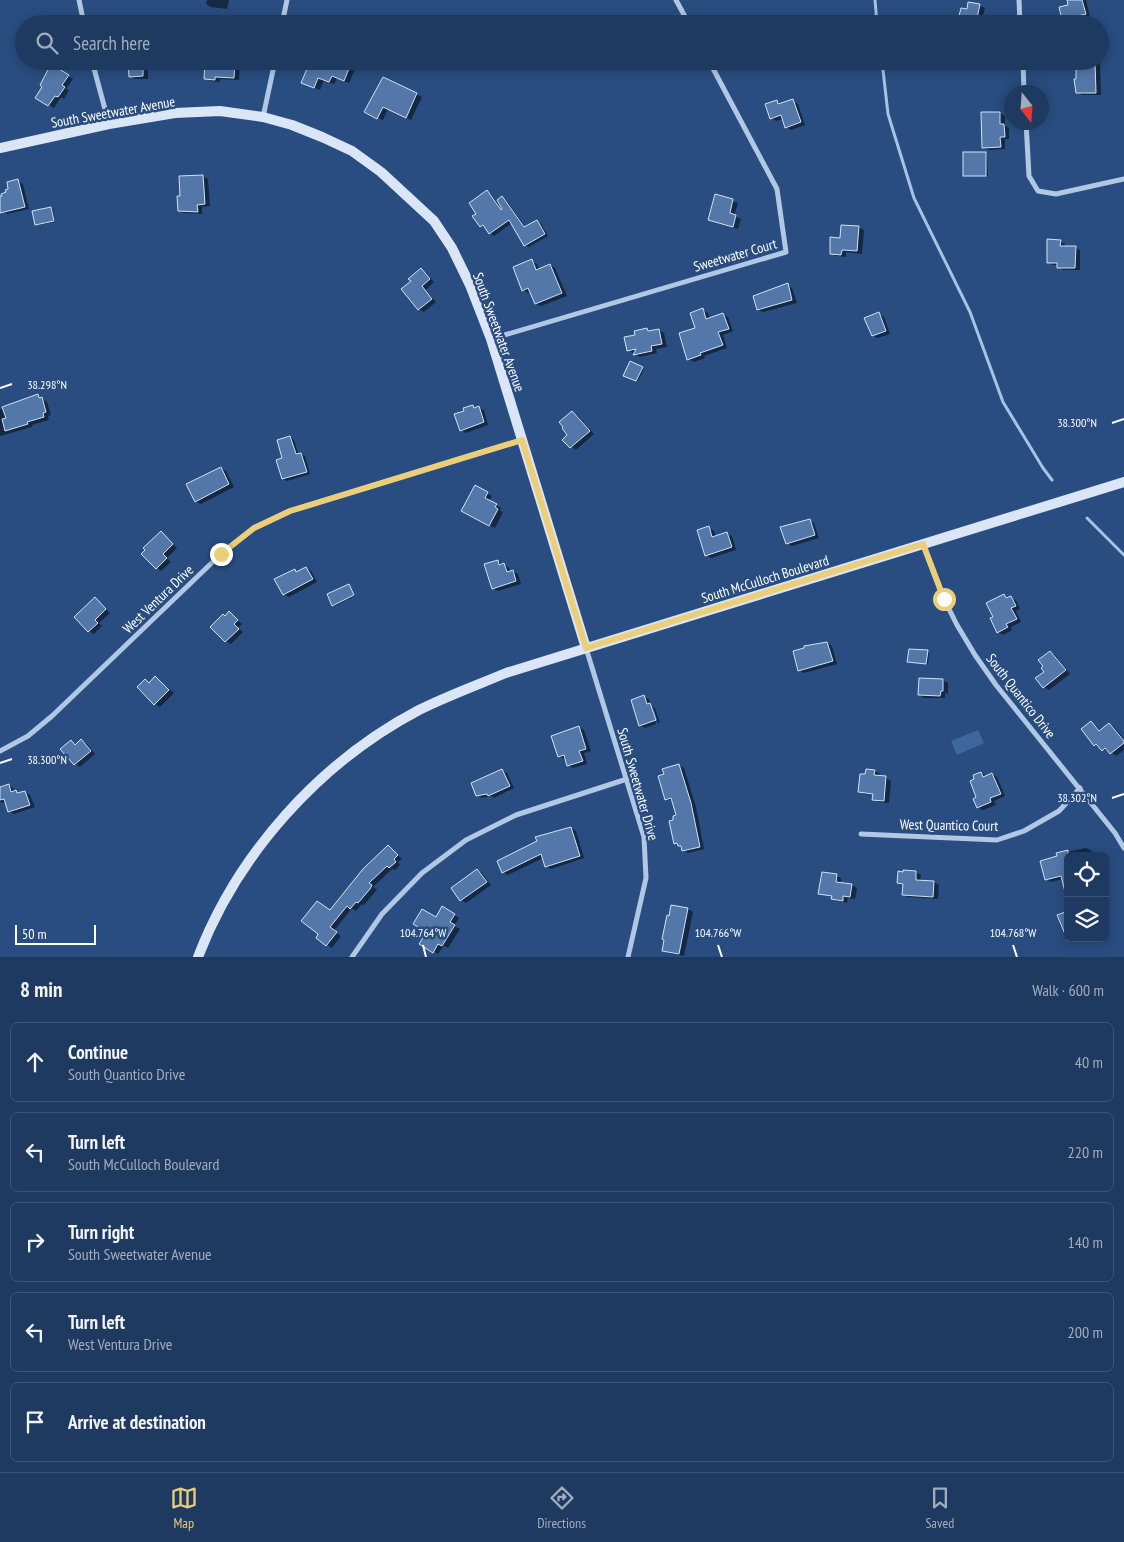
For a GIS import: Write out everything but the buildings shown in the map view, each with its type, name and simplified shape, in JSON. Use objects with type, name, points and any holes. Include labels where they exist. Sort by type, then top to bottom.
[{"type":"main road","name":"South Sweetwater Avenue","points":[[0,148],[109,124],[176,113],[220,112],[263,117],[292,125],[352,151],[381,172],[434,222],[452,248],[470,285],[490,339],[586,648]]},
{"type":"main road","name":"South McCulloch Boulevard","points":[[198,957],[206,937],[233,886],[263,842],[298,802],[369,741],[418,711],[462,690],[506,673],[1124,482]]},
{"type":"street","points":[[79,0],[82,15]]},
{"type":"street","points":[[284,15],[287,0]]},
{"type":"street","points":[[676,0],[684,15]]},
{"type":"street","points":[[1019,0],[1020,15]]},
{"type":"street","points":[[94,70],[109,124]]},
{"type":"street","points":[[263,117],[273,70]]},
{"type":"street","name":"Sweetwater Court","points":[[490,339],[786,252],[777,190],[714,70]]},
{"type":"street","points":[[1023,70],[1024,85]]},
{"type":"street","points":[[1026,130],[1029,176],[1038,191],[1056,194],[1124,179]]},
{"type":"street","name":"West Ventura Drive","points":[[0,751],[28,736],[52,716],[221,554],[254,528],[290,511],[522,440]]},
{"type":"street","name":"South Quantico Drive","points":[[923,544],[948,608],[956,625],[975,655],[996,685],[1115,833],[1124,848]]},
{"type":"street","name":"South Sweetwater Drive","points":[[586,648],[644,838],[646,878],[628,957]]},
{"type":"street","points":[[352,957],[382,914],[422,873],[466,840],[516,815],[627,779]]},
{"type":"street","name":"West Quantico Court","points":[[861,834],[997,840],[1024,831],[1059,811],[1080,788]]},
{"type":"shaded area","points":[[978,730],[984,743],[957,755],[951,741]]},
{"type":"waterway","points":[[875,0],[876,15]]},
{"type":"waterway","points":[[883,70],[888,114],[914,198],[970,312],[1003,402],[1052,480]]},
{"type":"waterway","points":[[1087,518],[1124,555]]},
{"type":"route","points":[[221,554],[254,528],[290,511],[522,440],[586,648],[923,544],[944,599]]}]
